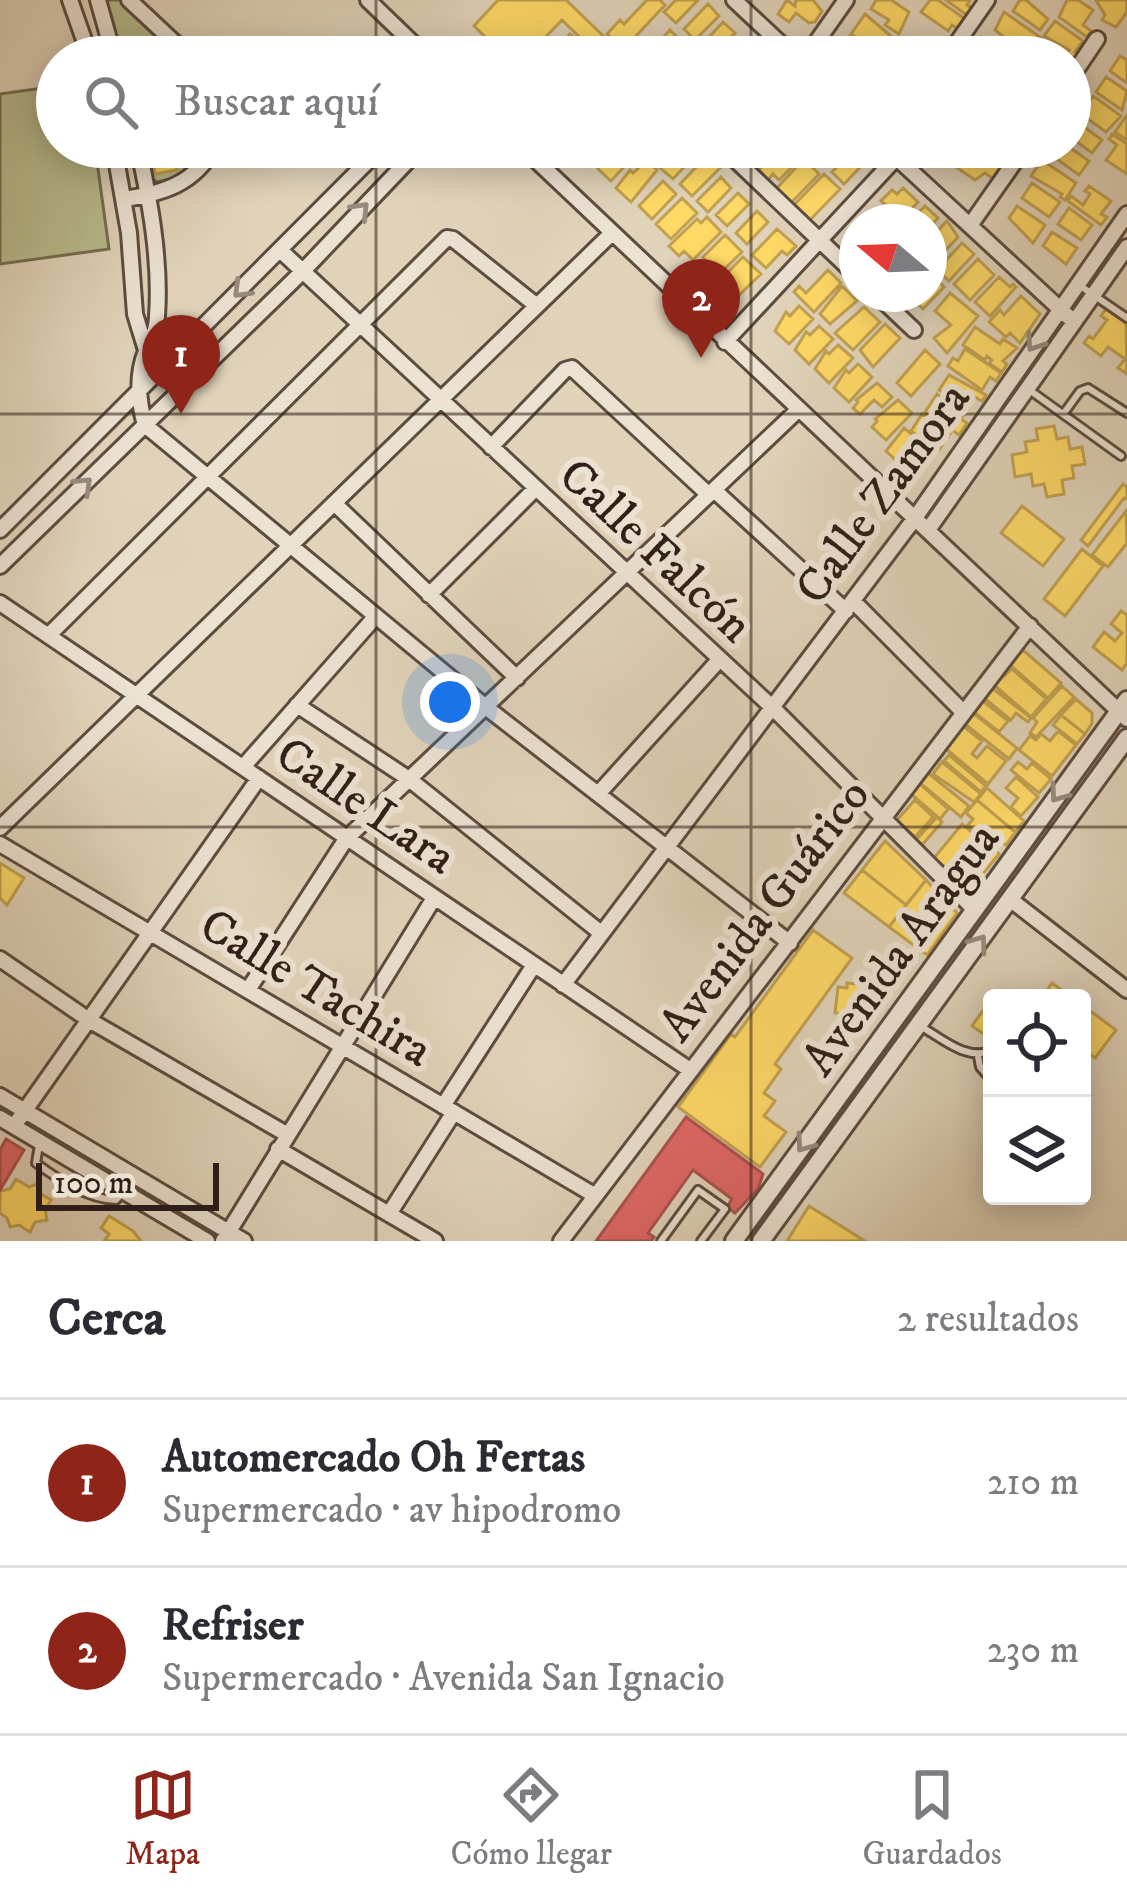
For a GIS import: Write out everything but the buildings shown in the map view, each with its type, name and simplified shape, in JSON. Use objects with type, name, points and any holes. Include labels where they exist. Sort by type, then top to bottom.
[{"type":"street","points":[[70,0],[83,36]]},
{"type":"street","points":[[98,0],[108,36]]},
{"type":"street","points":[[129,0],[168,36]]},
{"type":"street","points":[[368,0],[406,36]]},
{"type":"street","points":[[734,0],[773,36]]},
{"type":"street","points":[[821,36],[847,0]]},
{"type":"street","points":[[962,36],[986,0]]},
{"type":"street","points":[[1091,47],[1096,39]]},
{"type":"street","points":[[118,168],[134,314],[146,350]]},
{"type":"street","points":[[142,168],[158,311],[138,395],[145,425],[487,707],[790,943]]},
{"type":"street","points":[[125,199],[181,184],[200,168]]},
{"type":"street","points":[[0,530],[361,168]]},
{"type":"street","points":[[0,566],[303,271],[401,168]]},
{"type":"street","points":[[544,168],[1124,710]]},
{"type":"street","points":[[744,168],[839,259]]},
{"type":"street","points":[[725,342],[820,242],[878,168]]},
{"type":"street","points":[[909,168],[1073,322]]},
{"type":"street","points":[[971,224],[1010,168]]},
{"type":"street","name":"Calle Zamora","points":[[563,985],[915,518],[1127,214]]},
{"type":"street","points":[[0,828],[612,233]]},
{"type":"street","points":[[49,635],[447,238],[537,306]]},
{"type":"street","name":"Calle Zamora","points":[[928,530],[1127,247]]},
{"type":"street","name":"Calle Falcón","points":[[280,250],[772,708],[975,910]]},
{"type":"street","points":[[896,312],[914,329]]},
{"type":"street","points":[[155,335],[186,346]]},
{"type":"street","points":[[491,447],[572,368],[849,606],[963,712]]},
{"type":"street","points":[[248,990],[346,839],[798,410]]},
{"type":"street","points":[[429,595],[535,489]]},
{"type":"street","points":[[334,503],[518,679]]},
{"type":"street","name":"Calle Lara","points":[[0,603],[690,1070]]},
{"type":"street","points":[[243,767],[376,616]]},
{"type":"street","name":"Avenida Guárico","points":[[561,1241],[1030,626]]},
{"type":"street","points":[[598,794],[719,660]]},
{"type":"street","points":[[297,705],[409,779],[601,934]]},
{"type":"street","name":"Avenida Aragua","points":[[734,1241],[1124,710]]},
{"type":"street","name":"Avenida Aragua","points":[[761,1241],[1127,738]]},
{"type":"street","points":[[24,1112],[259,778]]},
{"type":"street","name":"Calle Tachira","points":[[0,844],[594,1196]]},
{"type":"street","points":[[226,1236],[434,898]]},
{"type":"street","points":[[1011,900],[1127,990]]},
{"type":"street","points":[[0,959],[435,1241]]},
{"type":"street","points":[[389,1214],[534,965]]},
{"type":"street","points":[[5,1112],[24,1112],[226,1236],[244,1241]]},
{"type":"street","points":[[5,1112],[40,1142],[207,1241]]},
{"type":"lane","points":[[1076,283],[1127,318]]},
{"type":"lane","points":[[1064,412],[1088,388],[1127,413]]},
{"type":"lane","points":[[1028,389],[1120,457]]},
{"type":"lane","points":[[919,1025],[961,1051],[983,1054]]},
{"type":"lane","points":[[978,1056],[983,1070]]},
{"type":"lane","points":[[40,1142],[36,1163],[52,1175],[105,1199],[116,1200],[124,1192]]},
{"type":"lane","points":[[661,1241],[698,1190],[725,1209],[701,1241]]},
{"type":"green space","points":[[99,0],[120,0],[161,36],[112,36]]},
{"type":"green space","points":[[36,89],[36,168],[98,168],[109,249],[0,264],[0,94]]},
{"type":"green space","points":[[148,168],[186,168],[178,177],[157,182]]},
{"type":"place","name":"Refriser","points":[[701,358]]},
{"type":"place","name":"Automercado Oh Fertas","points":[[181,414]]}]
